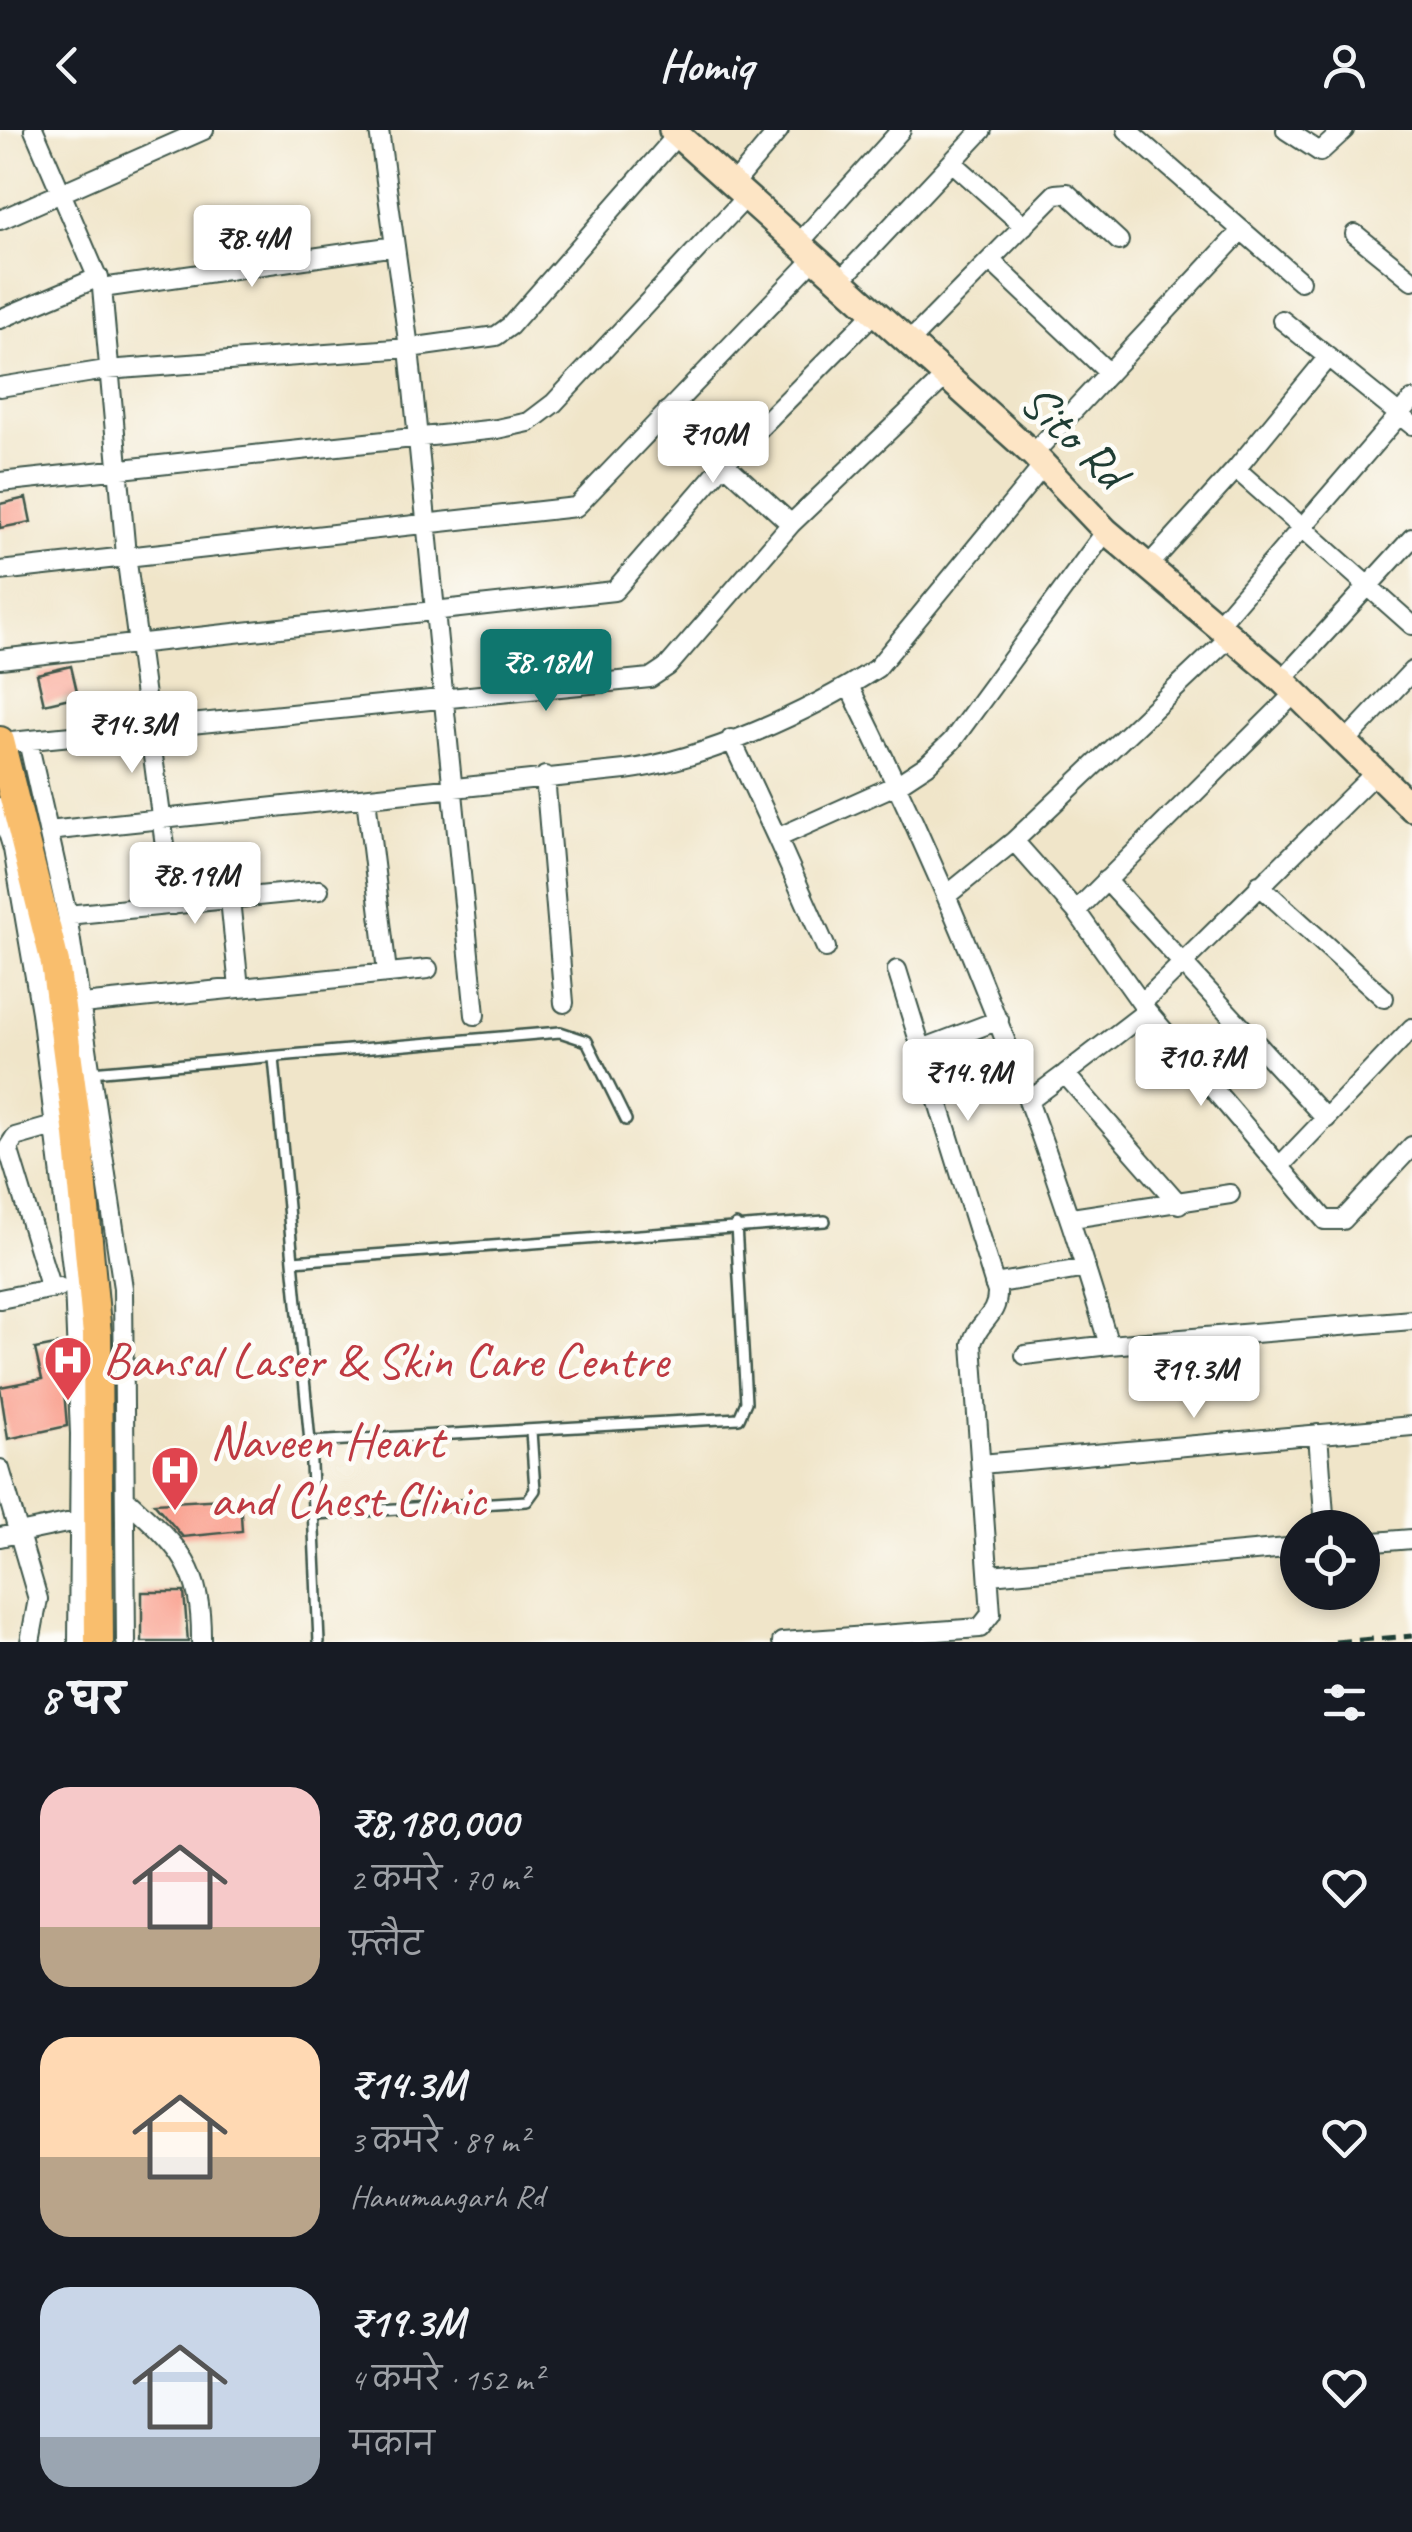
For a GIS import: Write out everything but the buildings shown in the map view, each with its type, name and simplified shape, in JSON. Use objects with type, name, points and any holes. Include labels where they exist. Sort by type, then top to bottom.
[{"type":"main road","name":"Sito Rd","points":[[675,132],[1038,460],[1106,530],[1150,564],[1409,799]]},
{"type":"main road","points":[[5,748],[56,963],[78,1135],[96,1335],[99,1642]]},
{"type":"street","points":[[34,130],[100,282],[126,555],[173,906]]},
{"type":"street","points":[[0,220],[204,130]]},
{"type":"street","points":[[379,130],[409,348],[475,1015]]},
{"type":"street","points":[[0,482],[529,422],[554,403],[739,192],[778,130]]},
{"type":"street","points":[[0,571],[576,507],[667,411],[807,251],[900,130]]},
{"type":"street","points":[[838,283],[982,130]]},
{"type":"street","points":[[1127,130],[1300,281]]},
{"type":"street","points":[[1286,130],[1320,152],[1344,130]]},
{"type":"street","points":[[0,387],[106,370],[409,348],[496,336],[510,326],[675,132]]},
{"type":"street","points":[[952,162],[1024,226]]},
{"type":"street","points":[[908,343],[1061,192],[1119,240]]},
{"type":"street","points":[[48,832],[666,765],[850,686],[877,668],[901,642],[1109,373],[1242,230]]},
{"type":"street","points":[[1355,234],[1412,280]]},
{"type":"street","points":[[0,319],[100,282],[394,246]]},
{"type":"street","points":[[991,261],[1109,373]]},
{"type":"street","points":[[0,659],[614,591],[724,464],[873,314]]},
{"type":"street","points":[[946,896],[1014,841],[1224,631],[1299,527],[1408,413],[1282,320]]},
{"type":"street","points":[[1150,564],[1236,469],[1328,357]]},
{"type":"street","points":[[126,1642],[122,1288],[67,915],[48,832],[5,748],[149,728],[650,678],[668,666],[791,524],[946,376]]},
{"type":"street","points":[[667,411],[791,524]]},
{"type":"street","points":[[1236,469],[1412,625]]},
{"type":"street","points":[[778,838],[898,784],[952,741],[1106,530]]},
{"type":"street","points":[[1076,911],[1288,687],[1412,538]]},
{"type":"street","points":[[1345,742],[1412,671]]},
{"type":"street","points":[[850,686],[898,784],[999,1020],[1072,1218],[1108,1345]]},
{"type":"street","points":[[731,739],[826,948]]},
{"type":"street","points":[[1030,1100],[1144,1008],[1180,963],[1377,771]]},
{"type":"street","points":[[545,776],[564,1004]]},
{"type":"street","points":[[366,798],[387,972]]},
{"type":"street","points":[[0,807],[56,1125],[74,1284],[80,1520],[78,1642]]},
{"type":"street","points":[[1014,841],[1076,911],[1144,1008],[1325,1220],[1342,1220],[1412,1146]]},
{"type":"street","points":[[1106,880],[1326,1119]]},
{"type":"street","points":[[1258,884],[1384,998]]},
{"type":"street","points":[[67,915],[319,890]]},
{"type":"street","points":[[230,899],[240,988]]},
{"type":"street","points":[[82,1004],[428,969]]},
{"type":"street","points":[[782,1642],[980,1628],[991,1614],[972,1344],[974,1333],[996,1310],[994,1284],[896,970]]},
{"type":"street","points":[[922,1049],[999,1020]]},
{"type":"street","points":[[1280,1166],[1412,1028]]},
{"type":"street","points":[[1065,1074],[1179,1204]]},
{"type":"street","points":[[51,1288],[8,1148],[15,1137],[56,1125]]},
{"type":"street","points":[[1072,1218],[1230,1194]]},
{"type":"street","points":[[994,1284],[1086,1268]]},
{"type":"street","points":[[0,1298],[74,1284]]},
{"type":"street","points":[[1025,1355],[1412,1320]]},
{"type":"street","points":[[980,1464],[1412,1426]]},
{"type":"street","points":[[1318,1434],[1324,1510]]},
{"type":"street","points":[[0,1468],[38,1600],[30,1642]]},
{"type":"street","points":[[126,1499],[192,1568],[198,1588],[201,1642]]},
{"type":"street","points":[[0,1538],[80,1520]]},
{"type":"street","points":[[1380,1541],[1412,1539]]},
{"type":"street","points":[[990,1575],[1280,1550]]},
{"type":"lane","points":[[91,1072],[575,1034],[587,1041],[626,1120]]},
{"type":"lane","points":[[274,1058],[310,1442],[319,1642]]},
{"type":"lane","points":[[293,1260],[825,1221]]},
{"type":"lane","points":[[310,1442],[739,1418],[746,1402],[736,1225]]},
{"type":"lane","points":[[315,1514],[527,1502],[535,1490],[532,1431]]},
{"type":"railway","points":[[1335,1642],[1412,1636]]},
{"type":"place","name":"Bansal Laser & Skin Care Centre","points":[[68,1402]]},
{"type":"place","name":"Naveen Heart and Chest Clinic","points":[[175,1512]]}]
